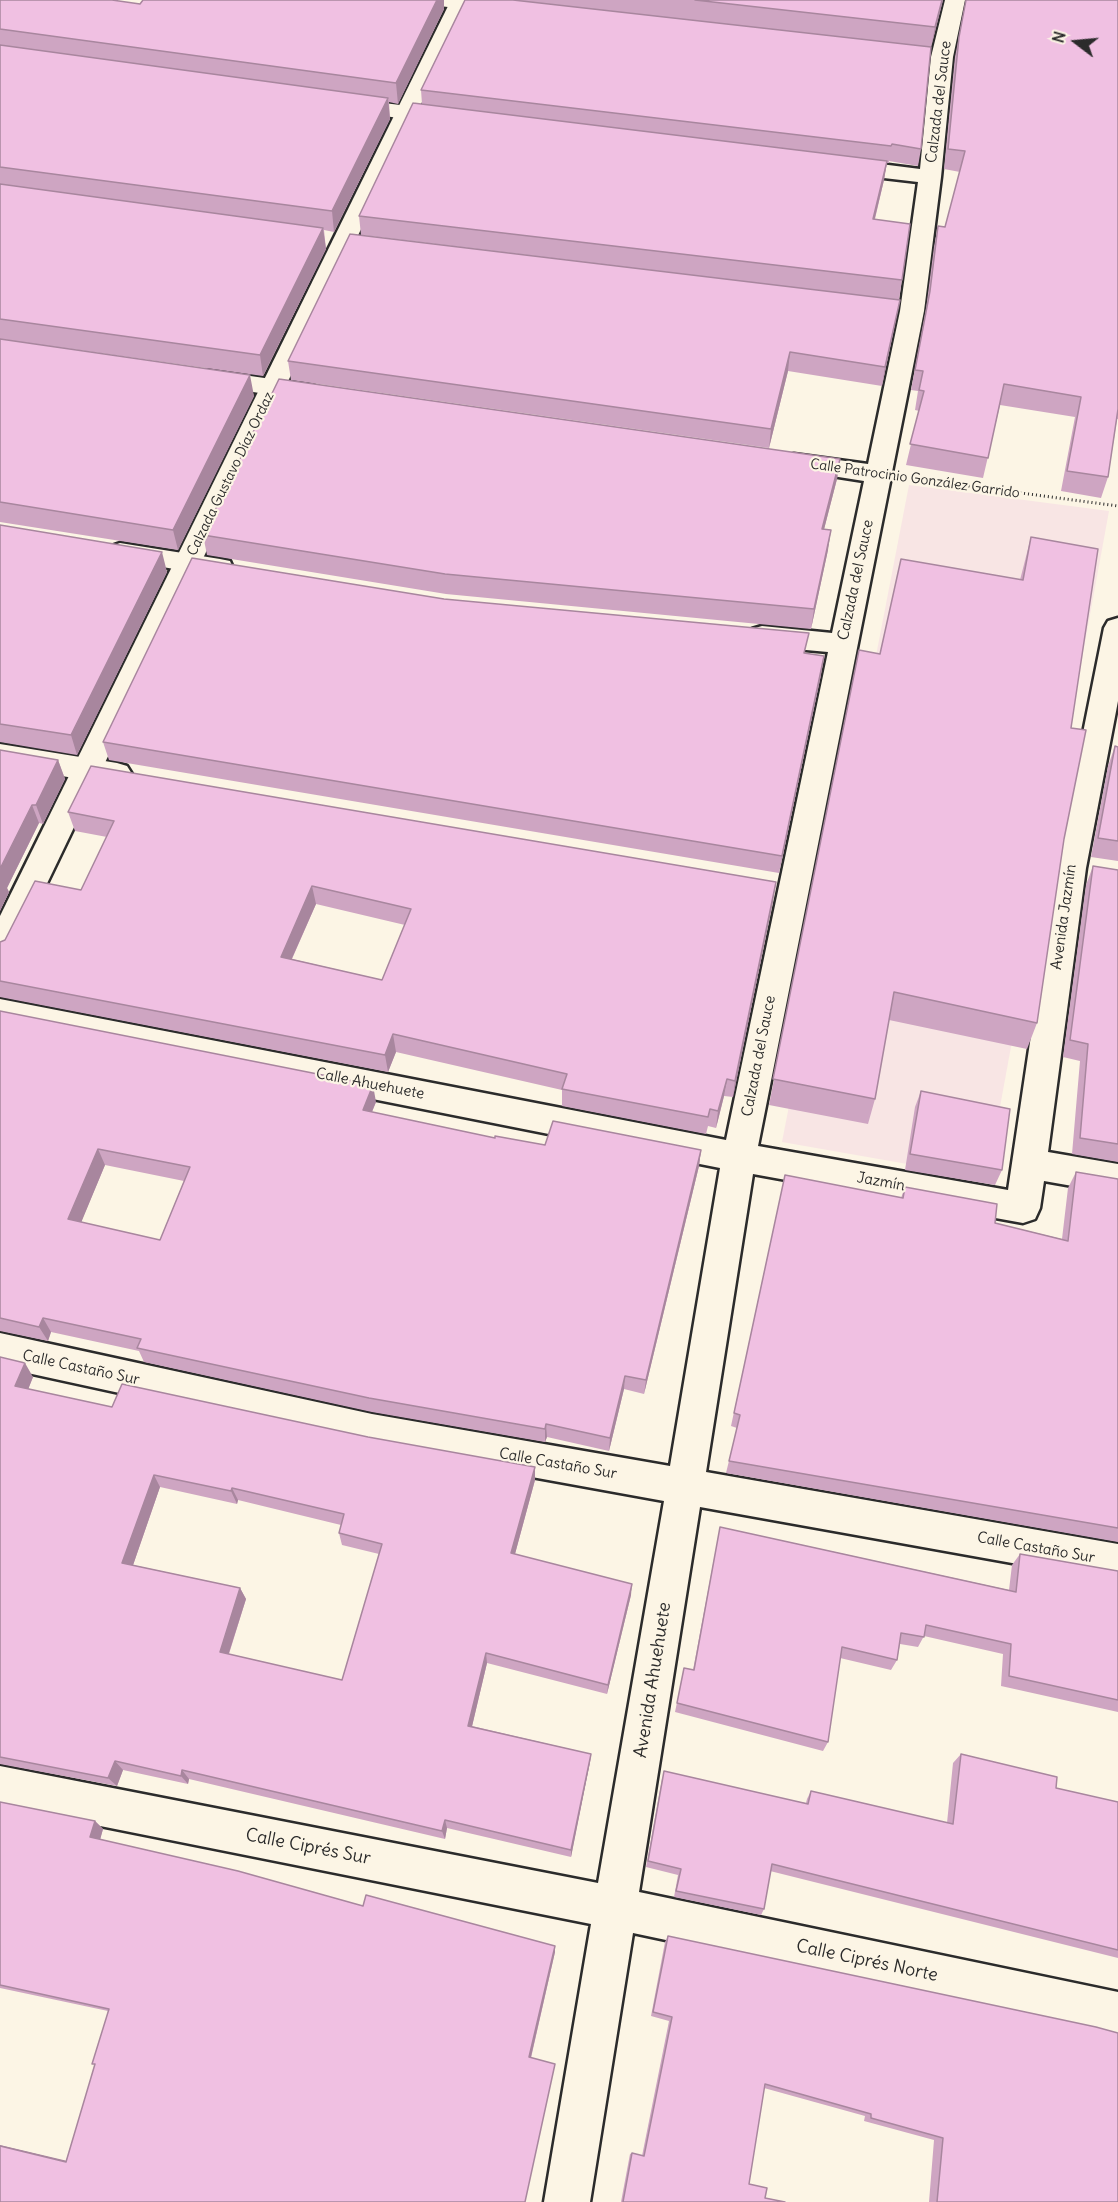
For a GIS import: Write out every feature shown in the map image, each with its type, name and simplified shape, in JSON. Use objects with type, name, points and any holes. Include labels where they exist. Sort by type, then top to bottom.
[{"type":"street","name":"Calzada del Sauce","points":[[739,1157],[781,888],[843,644],[912,311],[930,177],[942,57],[955,0]]},
{"type":"street","points":[[453,1],[507,8]]},
{"type":"street","name":"Calzada Gustavo Díaz Ordaz","points":[[0,948],[406,113],[453,1]]},
{"type":"street","points":[[919,54],[942,57]]},
{"type":"street","points":[[325,102],[466,120]]},
{"type":"street","points":[[823,164],[930,177]]},
{"type":"street","points":[[889,308],[912,311]]},
{"type":"street","points":[[190,376],[332,396]]},
{"type":"street","name":"Calle Patrocinio González Garrido","points":[[771,459],[878,474]]},
{"type":"street","points":[[94,548],[246,572]]},
{"type":"street","points":[[738,634],[843,644]]},
{"type":"street","name":"Avenida Jazmín","points":[[1023,1208],[1083,870],[1117,643]]},
{"type":"street","points":[[0,755],[146,779]]},
{"type":"street","name":"Calle Ahuehuete","points":[[0,1012],[739,1157]]},
{"type":"street","name":"Jazmín","points":[[739,1157],[1023,1208]]},
{"type":"street","name":"Avenida Ahuehuete","points":[[567,2202],[739,1157]]},
{"type":"street","points":[[1029,1164],[1118,1179]]},
{"type":"street","name":"Calle Castaño Sur","points":[[0,1350],[372,1431],[1118,1563]]},
{"type":"street","name":"Calle Ciprés Sur","points":[[0,1786],[616,1908]]},
{"type":"street","name":"Calle Ciprés Norte","points":[[616,1908],[1118,2014]]},
{"type":"path","name":"Calle Patrocinio González Garrido","points":[[878,474],[1118,507]]},
{"type":"shaded area","points":[[909,485],[1109,511],[987,1178],[782,1142]]},
{"type":"building","points":[[0,0],[112,0],[140,4],[143,0],[437,0],[396,83],[0,29]]},
{"type":"building","points":[[465,0],[513,0],[931,47],[921,149],[421,90]]},
{"type":"building","points":[[695,0],[942,0],[935,27]]},
{"type":"building","points":[[966,0],[1118,0],[1118,409],[1108,477],[1067,471],[1081,397],[1004,384],[988,458],[910,444],[924,391],[919,390],[923,371],[915,370],[930,291],[938,226],[945,227],[965,151],[948,149],[959,37]]},
{"type":"building","points":[[0,45],[388,98],[332,211],[0,167]]},
{"type":"building","points":[[413,103],[887,161],[873,219],[910,224],[902,280],[359,216]]},
{"type":"building","points":[[0,184],[323,228],[260,355],[0,319]]},
{"type":"building","points":[[350,234],[900,300],[885,367],[790,352],[771,429],[288,361]]},
{"type":"building","points":[[0,339],[250,375],[173,530],[0,502]]},
{"type":"building","points":[[279,379],[840,459],[822,529],[831,530],[814,609],[445,574],[203,535]]},
{"type":"building","points":[[0,525],[162,552],[71,735],[0,724]]},
{"type":"building","points":[[1031,537],[1098,549],[1071,728],[1086,730],[1064,839],[1037,1023],[894,992],[875,1099],[773,1079],[859,650],[880,654],[901,559],[1023,580]]},
{"type":"building","points":[[192,558],[444,599],[809,633],[804,653],[824,656],[782,856],[103,742]]},
{"type":"building","points":[[1115,746],[1118,747],[1118,841],[1098,838]]},
{"type":"building","points":[[0,750],[58,760],[36,805],[32,805],[0,869]]},
{"type":"building","points":[[91,766],[776,882],[735,1081],[727,1079],[718,1111],[710,1109],[708,1117],[562,1089],[567,1074],[393,1034],[385,1055],[0,981],[0,942],[5,940],[35,881],[81,890],[114,821],[68,812]],"holes":[[[312,886],[411,909],[382,980],[281,957]]]},
{"type":"building","points":[[1093,866],[1118,870],[1118,1144],[1080,1138],[1088,1044],[1070,1040]]},
{"type":"building","points":[[0,1011],[373,1085],[363,1110],[495,1138],[495,1136],[545,1145],[553,1121],[701,1150],[646,1380],[625,1376],[610,1438],[546,1424],[545,1429],[369,1398],[137,1348],[141,1339],[43,1318],[39,1327],[0,1318]],"holes":[[[98,1149],[190,1167],[160,1240],[68,1219]]]},
{"type":"building","points":[[921,1091],[1010,1109],[1002,1170],[910,1154]]},
{"type":"building","points":[[1076,1172],[1118,1179],[1118,1528],[729,1461],[740,1415],[734,1413],[785,1175],[903,1198],[905,1187],[997,1204],[995,1223],[1068,1241]]},
{"type":"building","points":[[0,1357],[25,1363],[15,1386],[112,1407],[122,1384],[368,1437],[535,1467],[511,1553],[632,1584],[608,1685],[486,1653],[468,1726],[591,1754],[571,1850],[445,1820],[442,1831],[182,1770],[181,1776],[115,1761],[108,1778],[0,1757]],"holes":[[[154,1475],[231,1491],[232,1488],[344,1514],[339,1533],[382,1544],[342,1680],[220,1652],[240,1588],[122,1563]]]},
{"type":"building","points":[[720,1527],[1016,1592],[1020,1554],[1118,1571],[1118,1700],[1009,1676],[1011,1644],[926,1625],[924,1637],[901,1633],[897,1660],[842,1647],[828,1742],[677,1703],[684,1668],[694,1670]]},
{"type":"building","points":[[961,1754],[1057,1777],[1056,1788],[1118,1802],[1118,1950],[772,1864],[764,1909],[676,1891],[681,1869],[648,1861],[664,1771],[808,1804],[811,1791],[953,1824]]},
{"type":"building","points":[[0,1802],[95,1821],[90,1837],[238,1871],[363,1906],[366,1895],[555,1946],[529,2057],[555,2064],[525,2202],[0,2202],[0,2146],[66,2162],[109,2009],[0,1985]]},
{"type":"building","points":[[668,1936],[1118,2033],[1118,2202],[937,2202],[943,2138],[871,2118],[871,2114],[765,2084],[749,2184],[767,2188],[765,2198],[785,2202],[623,2202],[632,2153],[644,2156],[672,2017],[653,2012]]}]
